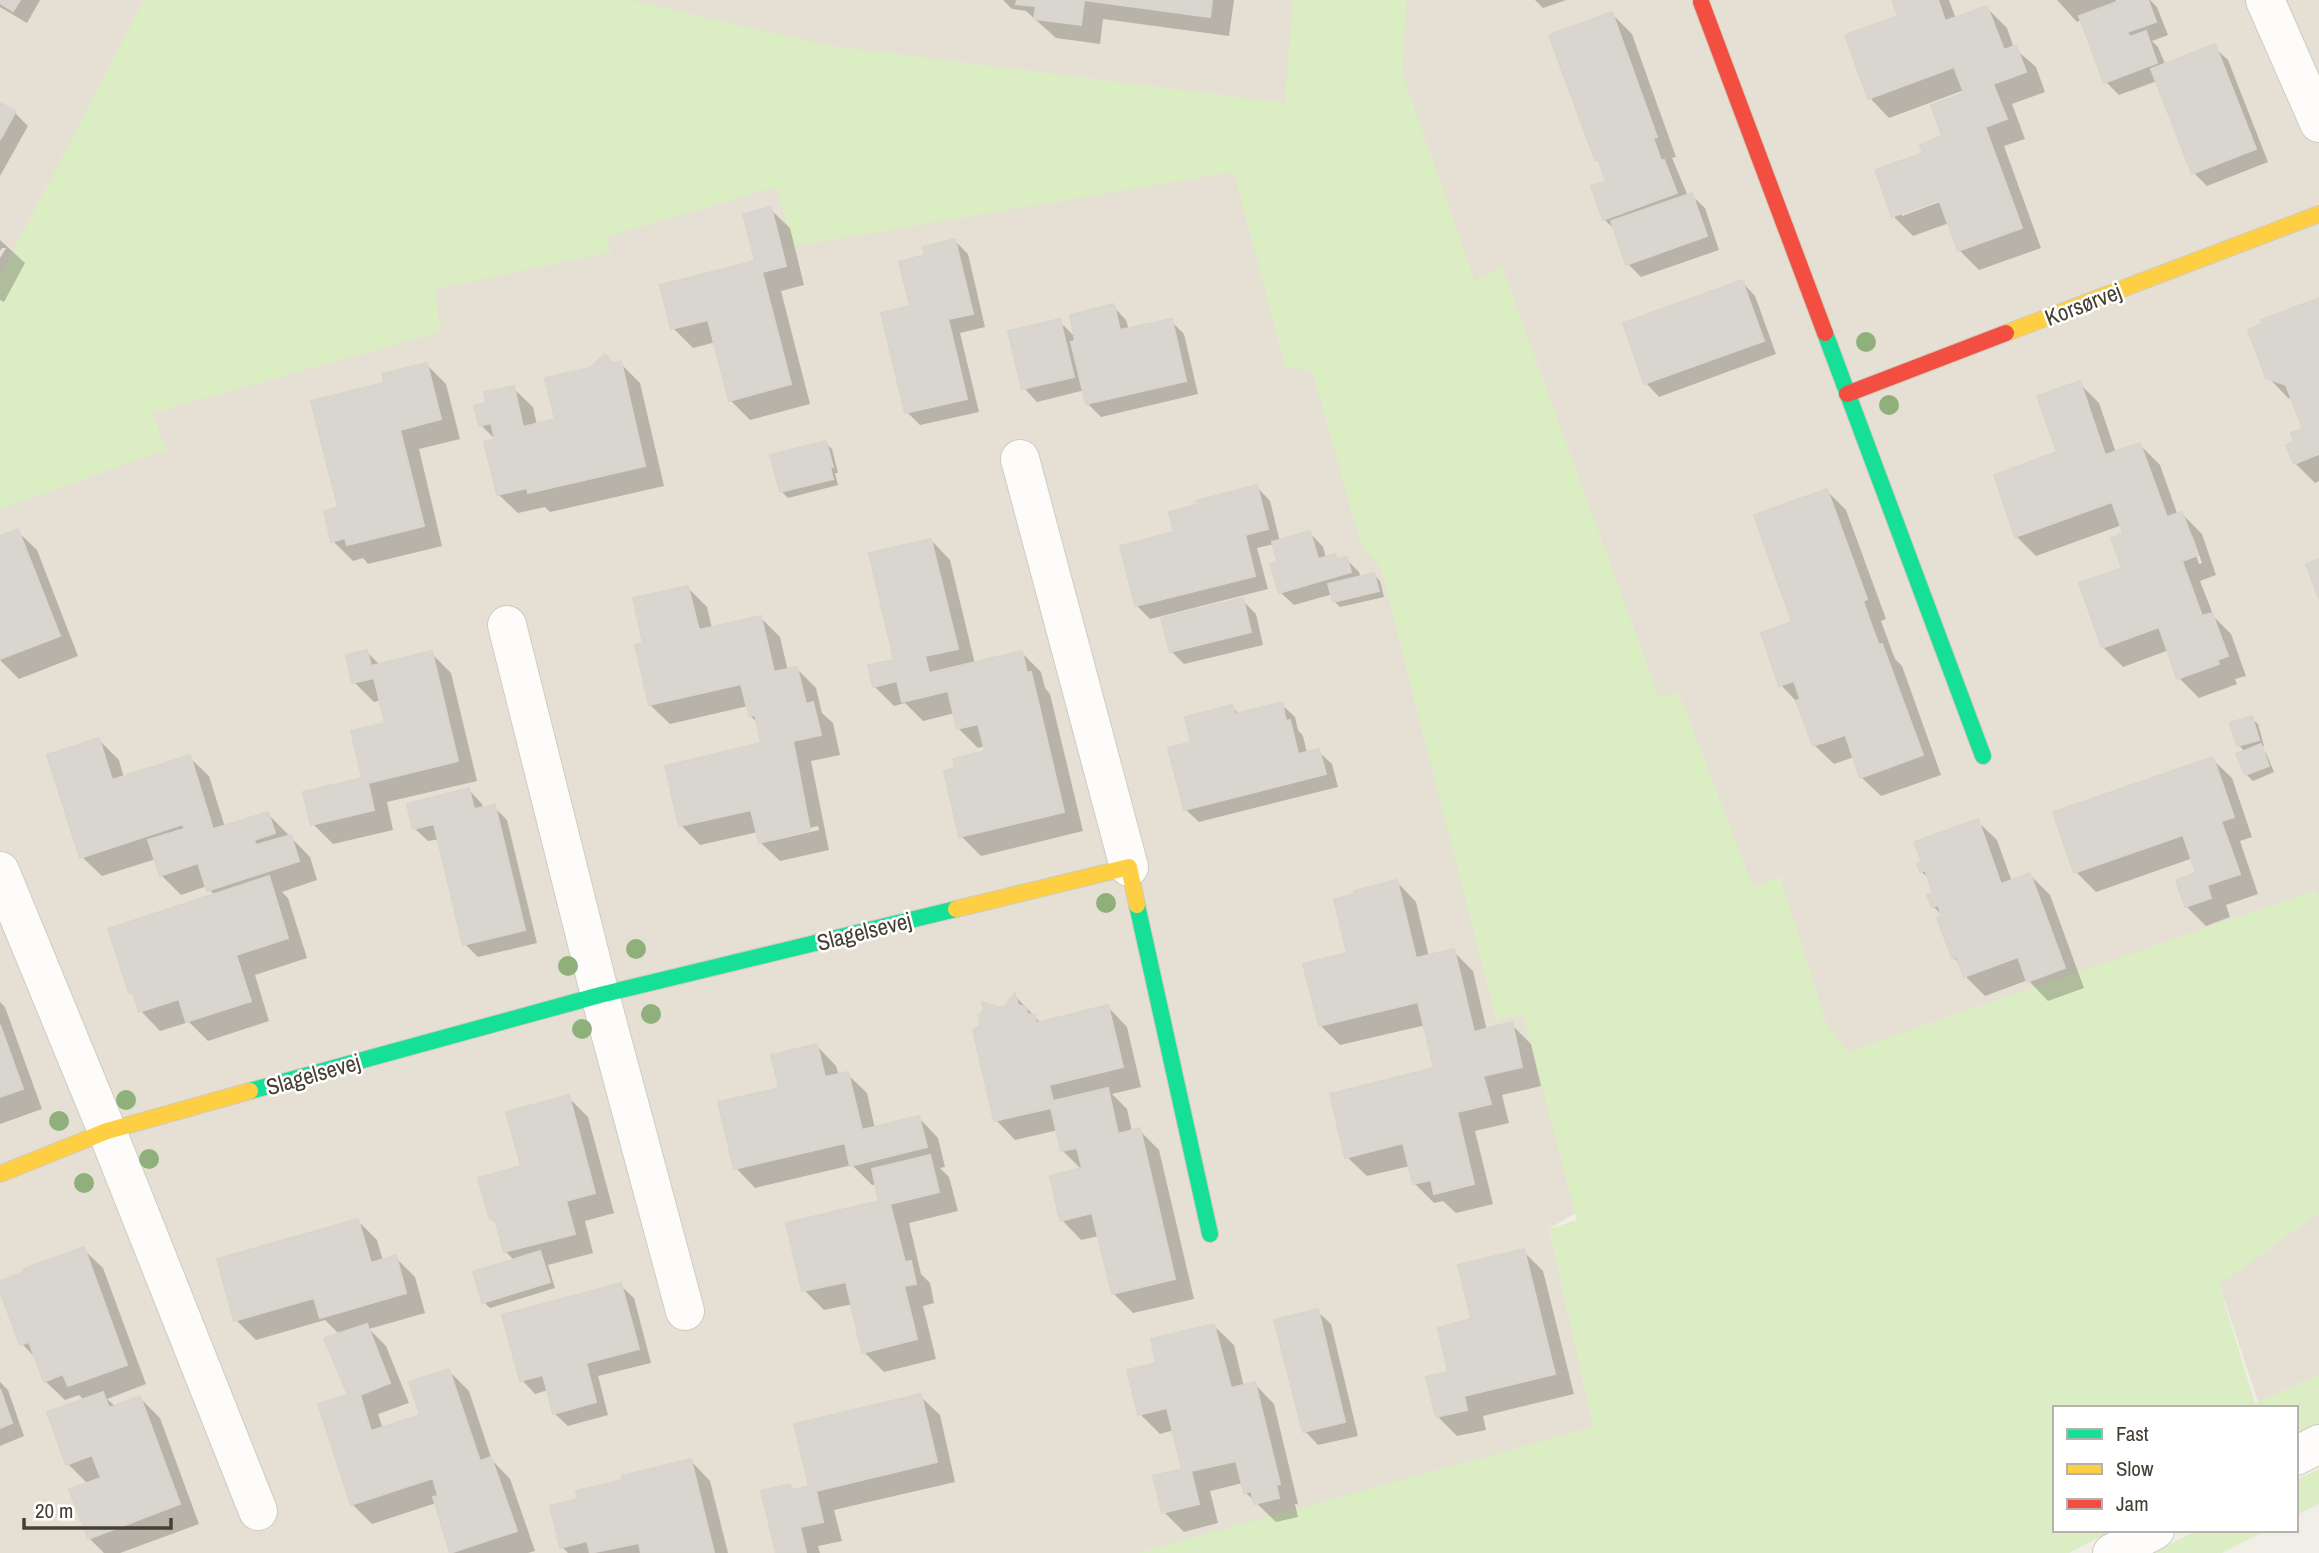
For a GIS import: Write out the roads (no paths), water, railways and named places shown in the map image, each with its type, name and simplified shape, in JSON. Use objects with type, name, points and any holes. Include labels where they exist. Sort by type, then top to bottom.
[{"type":"street","points":[[2265,0],[2319,123]]},
{"type":"street","points":[[1701,2],[1983,756]]},
{"type":"street","name":"Korsørvej","points":[[1847,394],[2319,214]]},
{"type":"street","points":[[1020,458],[1129,867],[1210,1234]]},
{"type":"street","points":[[508,625],[600,995],[685,1311]]},
{"type":"street","name":"Slagelsevej","points":[[0,1174],[107,1132],[600,995],[1129,867]]},
{"type":"street","points":[[0,871],[258,1511]]},
{"type":"street","points":[[2298,1455],[2319,1444]]},
{"type":"street","points":[[2112,1553],[2151,1532]]}]
